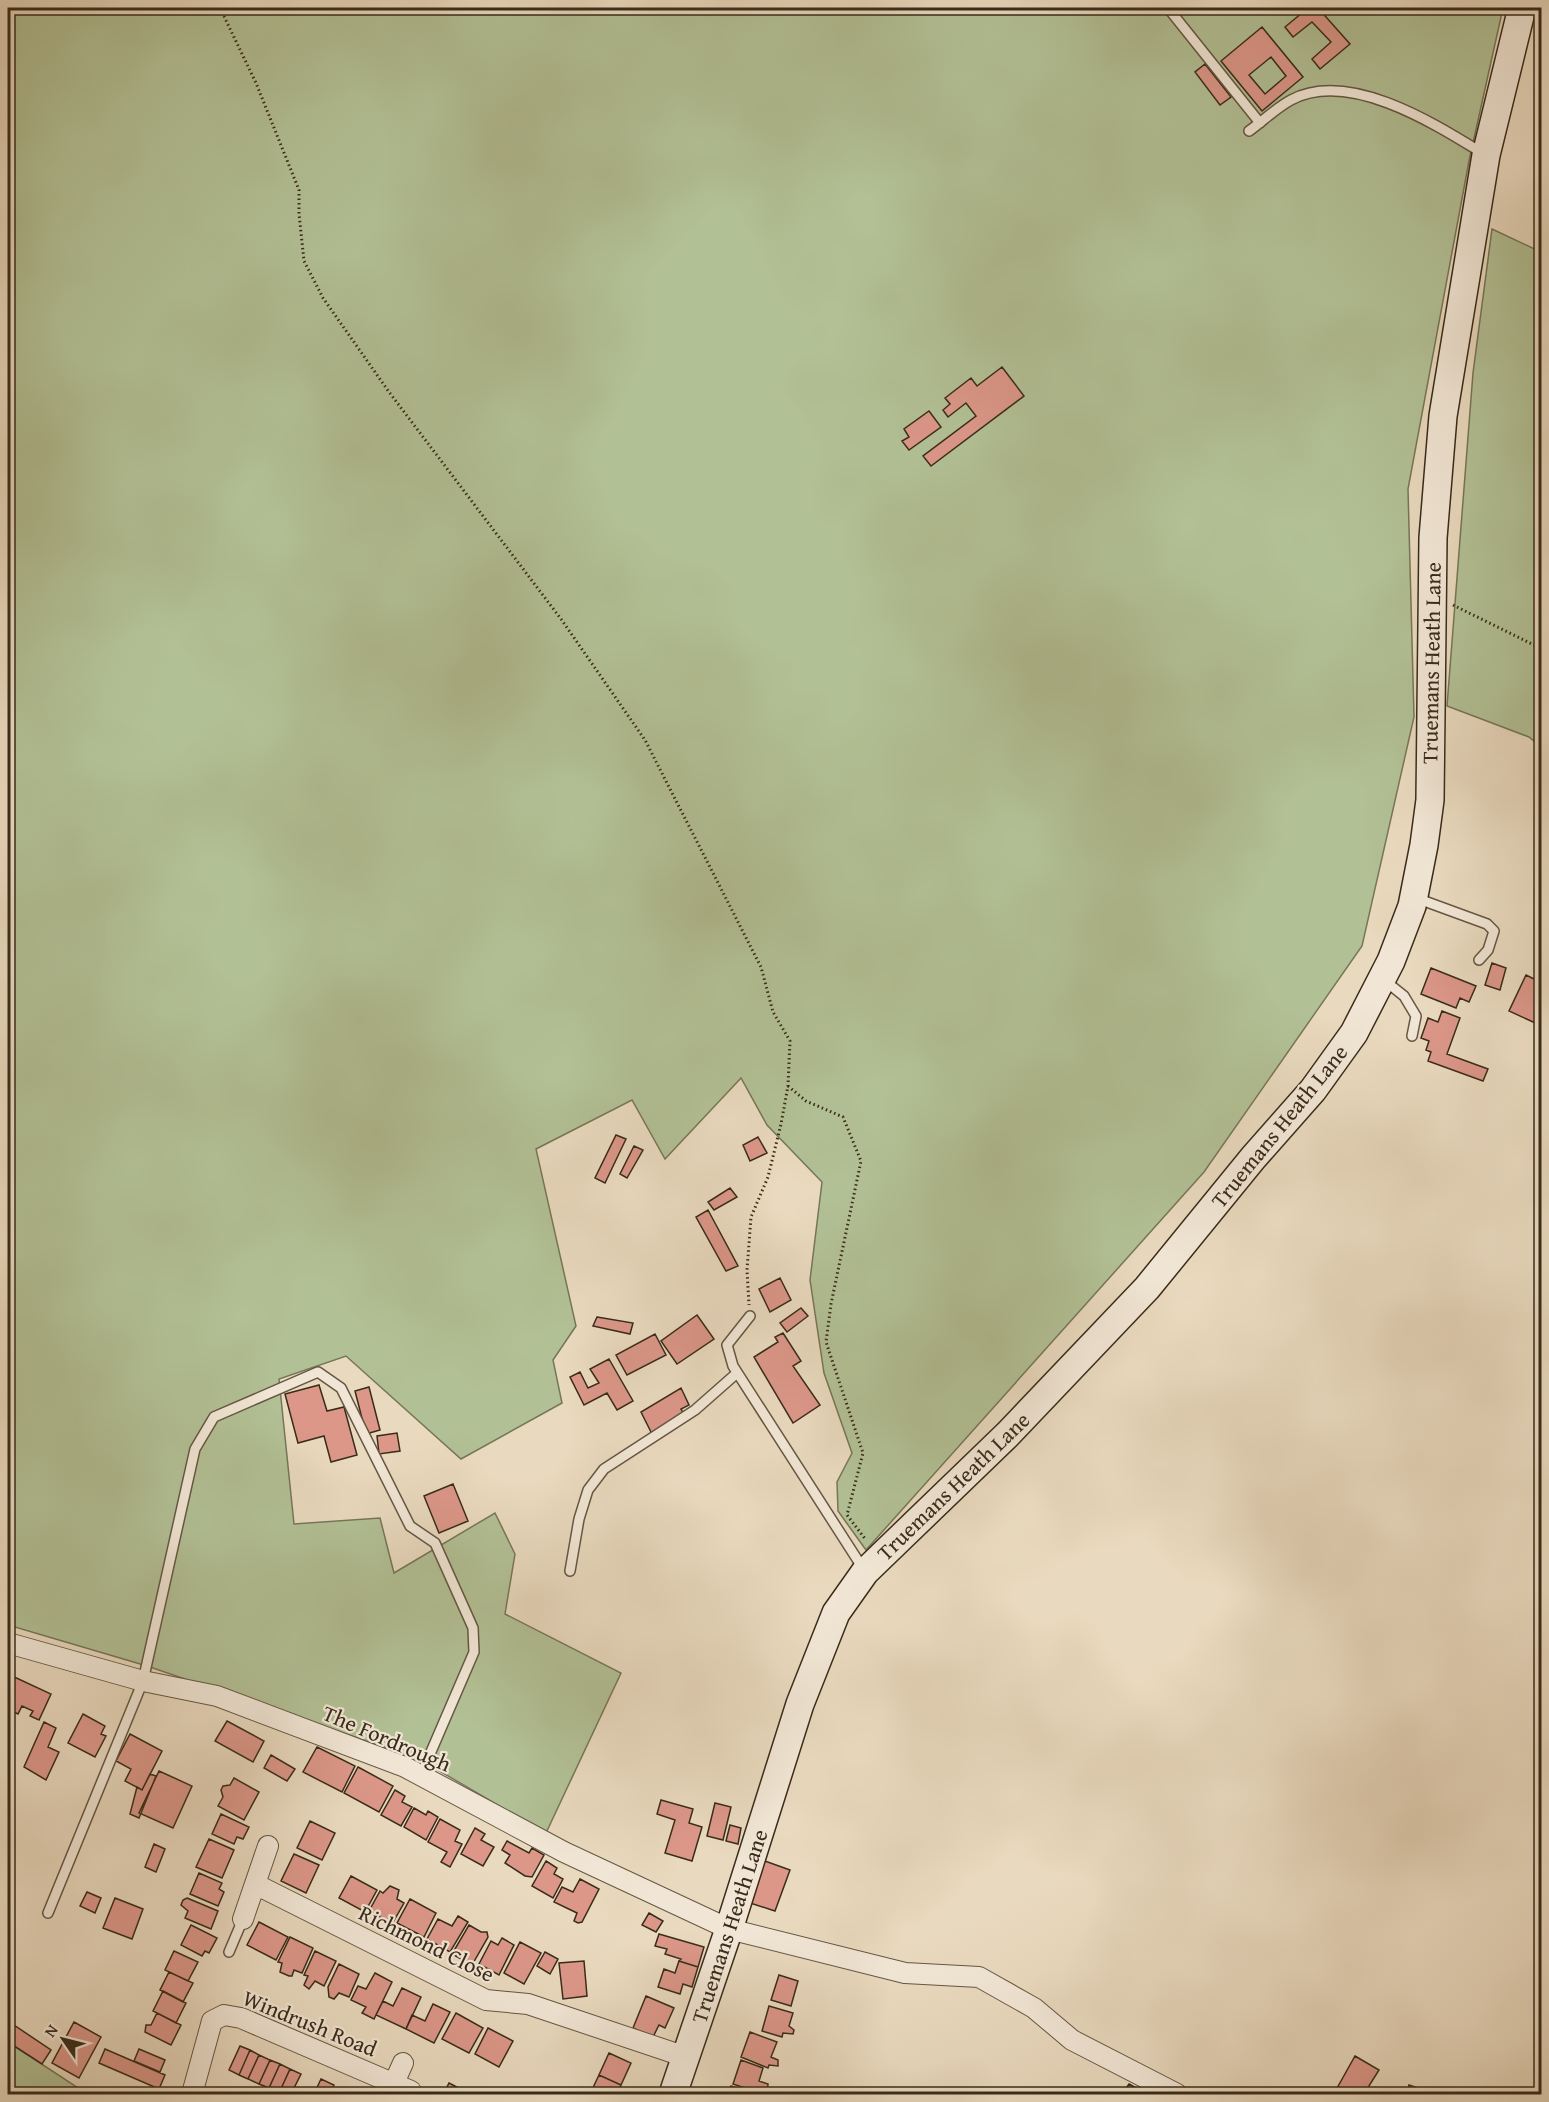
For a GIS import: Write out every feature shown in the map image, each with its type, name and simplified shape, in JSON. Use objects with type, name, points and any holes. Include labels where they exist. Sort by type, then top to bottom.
[{"type":"street","name":"Truemans Heath Lane","points":[[673,2094],[729,1929],[800,1704],[836,1613],[865,1572],[1008,1434],[1148,1288],[1253,1158],[1313,1090],[1354,1033],[1392,961],[1413,897],[1430,800],[1435,506],[1443,416],[1486,155],[1522,8]]},
{"type":"street","name":"The Fordrough","points":[[8,1643],[143,1681],[217,1696],[405,1767],[564,1852],[729,1929],[904,1973],[979,1977],[1034,2008],[1072,2040],[1177,2094]]},
{"type":"street","points":[[243,1919],[268,1846]]},
{"type":"street","name":"Richmond Close","points":[[256,1885],[486,2000],[528,2004],[686,2057]]},
{"type":"street","name":"Windrush Road","points":[[192,2094],[212,2021],[224,2015],[241,2018],[402,2087],[403,2063]]},
{"type":"lane","points":[[1168,8],[1260,123]]},
{"type":"lane","points":[[1250,131],[1291,100],[1307,94],[1347,90],[1430,120],[1486,155]]},
{"type":"lane","points":[[1413,897],[1487,924],[1494,931],[1488,950],[1479,960]]},
{"type":"lane","points":[[1382,979],[1404,996],[1416,1016],[1412,1035]]},
{"type":"lane","points":[[750,1316],[727,1345],[737,1373],[865,1572]]},
{"type":"lane","points":[[48,1913],[143,1681],[195,1449],[214,1417],[318,1372],[341,1388],[410,1527],[435,1543],[473,1628],[474,1652],[421,1775]]},
{"type":"lane","points":[[570,1570],[579,1519],[588,1490],[604,1469],[695,1410],[737,1373]]},
{"type":"lane","points":[[229,1952],[243,1919]]},
{"type":"path","points":[[220,8],[256,83],[299,190],[304,261],[322,298],[389,392],[561,619],[645,740],[761,967],[773,1012],[790,1041],[788,1086],[768,1177],[751,1217],[747,1270],[750,1316]]},
{"type":"path","points":[[1432,597],[1472,613],[1542,649]]},
{"type":"path","points":[[788,1086],[804,1100],[843,1117],[861,1161],[831,1304],[826,1342],[863,1453],[847,1515],[869,1544]]},
{"type":"green space","points":[[8,8],[1503,8],[1469,161],[1408,489],[1414,717],[1362,946],[1204,1172],[866,1550],[838,1511],[837,1482],[852,1453],[824,1373],[810,1280],[822,1182],[767,1125],[741,1078],[665,1159],[632,1100],[536,1149],[576,1326],[553,1360],[562,1403],[461,1459],[346,1356],[279,1379],[294,1524],[380,1518],[394,1573],[495,1513],[515,1554],[505,1614],[621,1673],[546,1833],[419,1759],[147,1666],[8,1625]]},
{"type":"green space","points":[[1492,229],[1541,252],[1541,747],[1529,737],[1447,706],[1473,373]]},
{"type":"green space","points":[[8,2042],[86,2093],[8,2094]]},
{"type":"building","points":[[1308,8],[1318,8],[1350,44],[1320,69],[1312,59],[1331,42],[1312,22],[1293,37],[1285,27]]},
{"type":"building","points":[[1262,27],[1303,77],[1262,111],[1221,61]],"holes":[[[1271,57],[1286,76],[1265,94],[1249,75]]]},
{"type":"building","points":[[1205,64],[1231,97],[1220,105],[1195,72]]},
{"type":"building","points":[[1002,367],[1024,396],[931,466],[923,456],[976,416],[966,403],[948,417],[943,410],[950,404],[945,398],[971,378],[977,386]]},
{"type":"building","points":[[929,411],[941,427],[909,450],[902,441],[909,437],[904,429]]},
{"type":"building","points":[[1492,963],[1506,968],[1500,990],[1485,985]]},
{"type":"building","points":[[1431,968],[1476,986],[1469,1002],[1460,998],[1456,1008],[1421,994]]},
{"type":"building","points":[[1526,975],[1542,983],[1542,1026],[1509,1011]]},
{"type":"building","points":[[1442,1011],[1460,1018],[1447,1054],[1488,1069],[1483,1081],[1428,1061],[1431,1052],[1426,1050],[1429,1041],[1421,1038],[1428,1018],[1438,1022]]},
{"type":"building","points":[[616,1135],[626,1139],[605,1183],[595,1178]]},
{"type":"building","points":[[758,1137],[767,1153],[750,1161],[743,1145]]},
{"type":"building","points":[[634,1146],[643,1150],[627,1178],[620,1174]]},
{"type":"building","points":[[730,1188],[737,1197],[714,1210],[708,1202]]},
{"type":"building","points":[[708,1210],[738,1266],[726,1271],[696,1217]]},
{"type":"building","points":[[780,1278],[791,1300],[770,1312],[759,1289]]},
{"type":"building","points":[[801,1308],[808,1316],[787,1332],[780,1323]]},
{"type":"building","points":[[697,1315],[714,1339],[677,1364],[661,1341]]},
{"type":"building","points":[[597,1317],[633,1323],[630,1334],[593,1326]]},
{"type":"building","points":[[783,1333],[801,1361],[793,1366],[820,1405],[793,1423],[754,1357],[778,1342],[775,1337]]},
{"type":"building","points":[[655,1334],[666,1355],[627,1375],[616,1355]]},
{"type":"building","points":[[609,1359],[633,1401],[617,1410],[607,1393],[584,1405],[570,1377],[580,1372],[588,1388],[599,1383],[590,1369]]},
{"type":"building","points":[[319,1385],[327,1411],[344,1407],[357,1455],[331,1462],[324,1436],[298,1443],[285,1394]]},
{"type":"building","points":[[369,1387],[380,1430],[366,1434],[355,1391]]},
{"type":"building","points":[[681,1388],[689,1405],[681,1409],[685,1416],[652,1434],[641,1412]]},
{"type":"building","points":[[397,1433],[400,1451],[379,1454],[377,1436]]},
{"type":"building","points":[[453,1484],[468,1521],[439,1533],[424,1496]]},
{"type":"building","points":[[10,1675],[51,1694],[39,1720],[30,1716],[33,1711],[22,1706],[18,1714],[8,1709]]},
{"type":"building","points":[[83,1714],[105,1726],[101,1734],[106,1736],[95,1757],[68,1743]]},
{"type":"building","points":[[227,1721],[264,1741],[253,1762],[215,1741]]},
{"type":"building","points":[[44,1722],[56,1728],[48,1747],[59,1752],[46,1780],[24,1767]]},
{"type":"building","points":[[130,1734],[162,1751],[142,1790],[125,1781],[131,1769],[116,1761]]},
{"type":"building","points":[[317,1747],[355,1766],[342,1792],[303,1772]]},
{"type":"building","points":[[271,1755],[295,1769],[287,1781],[264,1768]]},
{"type":"building","points":[[358,1767],[393,1786],[379,1812],[344,1793]]},
{"type":"building","points":[[159,1771],[192,1786],[173,1828],[139,1813]]},
{"type":"building","points":[[150,1774],[156,1776],[139,1818],[130,1814],[137,1787],[142,1790]]},
{"type":"building","points":[[234,1778],[259,1792],[244,1820],[218,1806],[223,1797],[221,1790],[223,1786],[230,1785]]},
{"type":"building","points":[[395,1790],[405,1796],[402,1802],[412,1807],[401,1826],[381,1815]]},
{"type":"building","points":[[661,1800],[693,1809],[689,1823],[702,1827],[692,1861],[665,1853],[675,1820],[657,1814]]},
{"type":"building","points":[[715,1803],[731,1807],[723,1840],[707,1836]]},
{"type":"building","points":[[414,1808],[426,1815],[428,1811],[438,1817],[426,1840],[404,1827]]},
{"type":"building","points":[[221,1814],[249,1827],[243,1839],[237,1837],[234,1844],[212,1834]]},
{"type":"building","points":[[440,1819],[460,1830],[455,1841],[462,1844],[450,1867],[441,1862],[447,1852],[428,1842]]},
{"type":"building","points":[[310,1821],[335,1833],[322,1860],[297,1848]]},
{"type":"building","points":[[730,1825],[741,1828],[738,1844],[726,1841]]},
{"type":"building","points":[[475,1828],[485,1834],[481,1840],[494,1847],[483,1866],[461,1854]]},
{"type":"building","points":[[209,1839],[234,1850],[222,1878],[196,1867]]},
{"type":"building","points":[[507,1841],[529,1853],[532,1848],[544,1855],[532,1877],[525,1876],[505,1863],[510,1855],[502,1850]]},
{"type":"building","points":[[154,1844],[165,1849],[156,1872],[145,1867]]},
{"type":"building","points":[[294,1854],[319,1865],[306,1893],[281,1881]]},
{"type":"building","points":[[762,1860],[790,1870],[775,1911],[747,1902]]},
{"type":"building","points":[[546,1861],[557,1868],[554,1874],[563,1879],[553,1898],[532,1886]]},
{"type":"building","points":[[199,1873],[222,1883],[219,1889],[224,1892],[218,1906],[190,1894]]},
{"type":"building","points":[[351,1876],[377,1890],[365,1912],[339,1898]]},
{"type":"building","points":[[580,1879],[599,1889],[582,1922],[578,1923],[574,1921],[577,1913],[554,1902],[562,1887],[573,1892]]},
{"type":"building","points":[[390,1886],[399,1890],[397,1899],[404,1903],[392,1924],[369,1911],[380,1891],[383,1893]]},
{"type":"building","points":[[87,1892],[101,1898],[95,1913],[80,1906]]},
{"type":"building","points":[[115,1898],[143,1909],[132,1939],[103,1928]]},
{"type":"building","points":[[187,1898],[218,1911],[211,1929],[185,1918],[188,1911],[181,1905]]},
{"type":"building","points":[[410,1899],[436,1913],[424,1937],[397,1923]]},
{"type":"building","points":[[649,1913],[663,1921],[656,1932],[642,1925]]},
{"type":"building","points":[[458,1916],[468,1922],[450,1952],[427,1939],[438,1919],[452,1926]]},
{"type":"building","points":[[259,1922],[288,1937],[276,1960],[247,1945]]},
{"type":"building","points":[[191,1925],[217,1938],[209,1953],[205,1951],[202,1956],[181,1945]]},
{"type":"building","points":[[469,1925],[481,1932],[487,1932],[488,1937],[472,1965],[452,1954]]},
{"type":"building","points":[[659,1934],[704,1947],[698,1967],[679,1961],[681,1959],[665,1954],[667,1949],[655,1946]]},
{"type":"building","points":[[290,1937],[313,1948],[302,1973],[294,1970],[292,1976],[280,1972],[282,1963],[278,1962]]},
{"type":"building","points":[[502,1938],[514,1945],[499,1975],[479,1964],[491,1941],[498,1945]]},
{"type":"building","points":[[520,1942],[541,1953],[524,1984],[504,1973]]},
{"type":"building","points":[[174,1951],[198,1962],[188,1981],[165,1970]]},
{"type":"building","points":[[315,1951],[336,1961],[324,1986],[315,1981],[309,1989],[304,1985],[308,1976],[304,1975]]},
{"type":"building","points":[[545,1952],[558,1959],[550,1974],[537,1966]]},
{"type":"building","points":[[584,1961],[587,1996],[563,1999],[559,1963]]},
{"type":"building","points":[[679,1961],[698,1967],[692,1987],[683,1984],[680,1994],[658,1987],[664,1969],[675,1973]]},
{"type":"building","points":[[339,1964],[359,1974],[349,1997],[339,1993],[334,1999],[329,1997],[328,1987]]},
{"type":"building","points":[[169,1972],[193,1983],[183,2002],[160,1990]]},
{"type":"building","points":[[375,1973],[392,1982],[374,2019],[362,2013],[366,2007],[351,2000],[358,1986],[366,1989]]},
{"type":"building","points":[[779,1975],[798,1981],[791,2006],[771,2000]]},
{"type":"building","points":[[402,1988],[421,1997],[406,2029],[376,2015],[383,2001],[393,2006]]},
{"type":"building","points":[[163,1991],[186,2003],[176,2023],[153,2011]]},
{"type":"building","points":[[646,1996],[674,2008],[665,2028],[659,2025],[653,2037],[633,2028]]},
{"type":"building","points":[[433,2004],[450,2012],[434,2043],[406,2029],[412,2015],[425,2021]]},
{"type":"building","points":[[769,2006],[793,2013],[789,2026],[794,2030],[793,2034],[783,2033],[782,2037],[762,2031]]},
{"type":"building","points":[[157,2013],[181,2025],[171,2045],[145,2032],[146,2025],[151,2025]]},
{"type":"building","points":[[456,2013],[483,2028],[469,2053],[442,2039]]},
{"type":"building","points":[[8,2021],[51,2050],[42,2064],[8,2042]]},
{"type":"building","points":[[74,2022],[101,2037],[79,2078],[52,2063]]},
{"type":"building","points":[[488,2028],[513,2041],[499,2067],[475,2054]]},
{"type":"building","points":[[750,2032],[777,2042],[771,2057],[778,2060],[778,2066],[769,2065],[768,2068],[741,2057]]},
{"type":"building","points":[[240,2046],[250,2050],[239,2075],[229,2070]]},
{"type":"building","points":[[105,2049],[165,2075],[159,2089],[99,2063]]},
{"type":"building","points":[[139,2049],[165,2060],[160,2072],[134,2061]]},
{"type":"building","points":[[250,2050],[259,2055],[248,2079],[239,2075]]},
{"type":"building","points":[[609,2053],[631,2063],[621,2085],[599,2075]]},
{"type":"building","points":[[259,2055],[270,2060],[259,2084],[248,2079]]},
{"type":"building","points":[[1355,2056],[1379,2070],[1364,2094],[1344,2094],[1336,2090]]},
{"type":"building","points":[[270,2060],[280,2064],[269,2088],[259,2084]]},
{"type":"building","points":[[741,2060],[763,2068],[759,2081],[768,2084],[767,2093],[763,2094],[733,2084]]},
{"type":"building","points":[[280,2064],[290,2069],[279,2093],[269,2088]]},
{"type":"building","points":[[290,2069],[301,2074],[291,2094],[279,2093]]},
{"type":"building","points":[[599,2075],[621,2085],[617,2094],[590,2094]]},
{"type":"building","points":[[321,2079],[334,2085],[332,2089],[339,2094],[314,2094]]},
{"type":"building","points":[[449,2083],[470,2094],[436,2094],[440,2088],[445,2091]]},
{"type":"building","points":[[1129,2084],[1147,2094],[1122,2094]]},
{"type":"building","points":[[1409,2085],[1430,2092],[1429,2094],[1406,2094]]},
{"type":"building","points":[[731,2086],[754,2094],[728,2094]]}]
